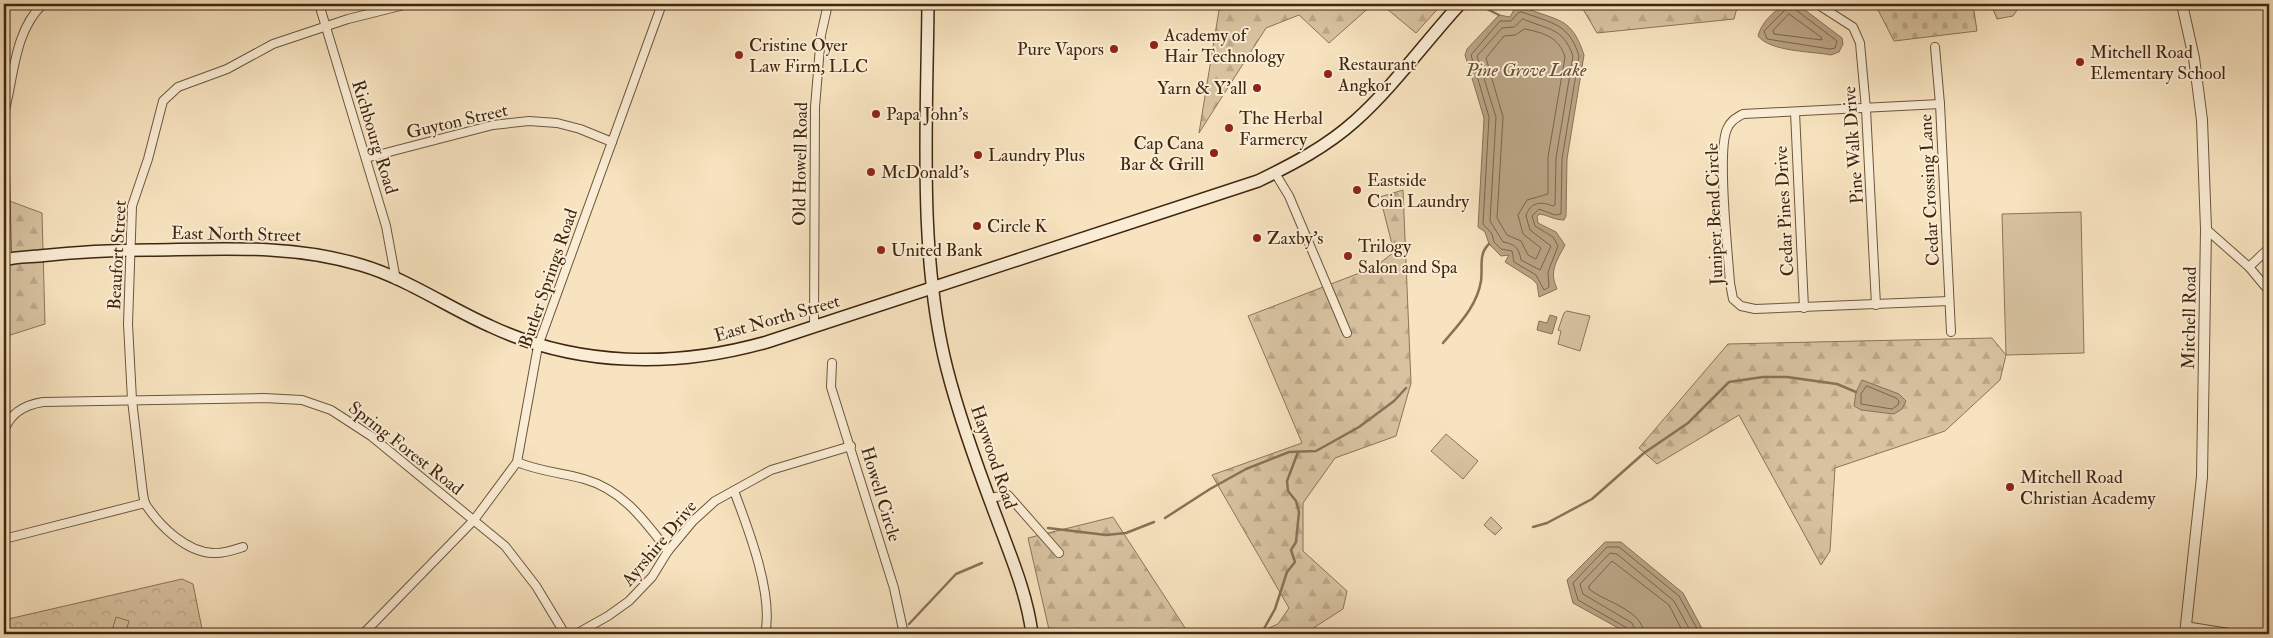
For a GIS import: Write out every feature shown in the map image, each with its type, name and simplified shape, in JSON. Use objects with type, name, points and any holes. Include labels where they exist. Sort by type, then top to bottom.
[{"type":"main road","name":"Haywood Road","points":[[928,4],[928,238],[946,367],[960,418],[1023,591],[1032,634]]},
{"type":"main road","name":"East North Street","points":[[5,259],[72,252],[129,250],[263,249],[299,251],[330,256],[364,265],[490,327],[538,346],[609,358],[676,360],[740,350],[1229,192],[1275,173],[1315,151],[1355,121],[1384,93],[1460,4]]},
{"type":"street","points":[[4,114],[21,39],[31,18],[43,4]]},
{"type":"street","name":"Richbourg Road","points":[[319,4],[386,226],[396,280]]},
{"type":"street","name":"Beaufort Street","points":[[145,503],[132,400],[128,324],[129,250],[132,206],[148,159],[160,109],[167,96],[178,87],[227,68],[273,44],[325,26],[408,4]]},
{"type":"street","name":"Butler Springs Road","points":[[363,634],[474,520],[517,462],[538,346],[662,4]]},
{"type":"street","name":"Old Howell Road","points":[[814,326],[815,107],[821,35],[828,4]]},
{"type":"street","name":"Pine Walk Drive","points":[[1817,4],[1853,27],[1858,36],[1866,109],[1876,305]]},
{"type":"street","name":"Mitchell Road","points":[[2182,4],[2194,58],[2202,120],[2206,230],[2202,477],[2185,630]]},
{"type":"street","name":"Cedar Crossing Lane","points":[[1935,48],[1940,104],[1952,332]]},
{"type":"street","name":"Juniper Bend Circle","points":[[1940,104],[1743,114],[1733,120],[1726,130],[1723,157],[1730,283],[1733,299],[1741,306],[1755,309],[1804,308],[1949,301]]},
{"type":"street","name":"Cedar Pines Drive","points":[[1795,112],[1804,308]]},
{"type":"street","name":"Guyton Street","points":[[366,158],[493,125],[529,121],[557,123],[580,129],[612,142]]},
{"type":"street","points":[[4,127],[5,259]]},
{"type":"street","points":[[1275,173],[1289,196],[1347,333]]},
{"type":"street","points":[[2206,230],[2249,268],[2269,291]]},
{"type":"street","points":[[2249,268],[2269,248]]},
{"type":"street","name":"Howell Circle","points":[[832,364],[831,387],[894,588],[904,634]]},
{"type":"street","name":"Spring Forest Road","points":[[4,431],[16,412],[34,403],[70,400],[264,398],[302,400],[322,406],[344,417],[371,436],[505,546],[519,561],[565,634]]},
{"type":"street","name":"Ayrshire Drive","points":[[576,634],[608,616],[629,601],[652,578],[668,550],[705,509],[734,490],[771,470],[851,446]]},
{"type":"street","points":[[517,462],[530,467],[586,479],[612,490],[634,508],[668,550]]},
{"type":"street","points":[[734,490],[766,599],[768,619],[765,634]]},
{"type":"street","points":[[989,498],[1008,495],[1059,553]]},
{"type":"street","points":[[4,521],[5,539],[145,503],[179,540],[200,551],[218,553],[243,547]]},
{"type":"street","points":[[2185,630],[2235,634]]},
{"type":"green space","points":[[1220,4],[1373,4],[1329,43],[1299,15],[1266,28],[1199,133]]},
{"type":"green space","points":[[1381,4],[1442,4],[1416,33]]},
{"type":"green space","points":[[1580,4],[1738,4],[1734,19],[1597,33]]},
{"type":"green space","points":[[1875,4],[1973,4],[1977,31],[1894,41]]},
{"type":"green space","points":[[1991,4],[2016,4],[2017,10],[2013,16],[1997,19]]},
{"type":"green space","points":[[1403,190],[1411,383],[1396,436],[1335,458],[1303,503],[1303,551],[1347,591],[1343,609],[1304,634],[1255,634],[1278,624],[1289,608],[1212,475],[1302,443],[1248,316],[1375,267],[1394,252],[1380,197]]},
{"type":"green space","points":[[4,199],[42,213],[45,324],[4,337]]},
{"type":"green space","points":[[2081,212],[2084,353],[2006,355],[2002,214]]},
{"type":"green space","points":[[1567,311],[1590,316],[1580,351],[1558,344],[1561,331],[1558,330],[1564,313]]},
{"type":"green space","points":[[1992,338],[2006,355],[2000,380],[1945,431],[1835,468],[1830,551],[1821,565],[1739,415],[1657,464],[1639,448],[1728,344]]},
{"type":"green space","points":[[1446,434],[1478,461],[1463,479],[1431,451]]},
{"type":"green space","points":[[1113,517],[1189,634],[1050,634],[1028,538]]},
{"type":"green space","points":[[1491,517],[1502,528],[1495,535],[1484,525]]},
{"type":"green space","points":[[182,579],[193,584],[203,634],[4,634],[4,620]]},
{"type":"green space","points":[[116,617],[129,621],[125,634],[111,634]]},
{"type":"water","points":[[1785,4],[1797,4],[1842,38],[1843,44],[1839,52],[1831,55],[1792,50],[1772,45],[1758,36],[1768,18]]},
{"type":"water","name":"Pine Grove Lake","points":[[1524,7],[1554,18],[1568,26],[1579,42],[1584,55],[1567,159],[1566,216],[1564,220],[1539,214],[1537,217],[1538,223],[1556,232],[1565,245],[1556,262],[1554,272],[1557,289],[1539,297],[1537,284],[1505,262],[1509,255],[1501,256],[1489,244],[1485,232],[1478,227],[1484,118],[1465,55],[1467,49],[1499,15],[1510,17],[1515,8]]},
{"type":"water","points":[[1550,315],[1557,317],[1552,334],[1537,330],[1539,321],[1547,323]]},
{"type":"water","points":[[1862,380],[1899,394],[1906,401],[1902,409],[1894,414],[1861,410],[1854,406],[1856,392]]},
{"type":"water","points":[[1605,542],[1621,542],[1683,593],[1705,634],[1629,634],[1573,603],[1567,580]]},
{"type":"waterway","points":[[1483,7],[1499,15]]},
{"type":"waterway","points":[[1443,343],[1476,299],[1481,281],[1483,252],[1489,244]]},
{"type":"waterway","points":[[1533,527],[1547,523],[1592,499],[1644,453],[1688,423],[1729,382],[1763,377],[1787,377],[1837,384],[1856,392]]},
{"type":"waterway","points":[[1165,518],[1210,489],[1246,469],[1289,452],[1316,451],[1359,427],[1394,401],[1406,388]]},
{"type":"waterway","points":[[1261,634],[1275,609],[1287,572],[1295,562],[1291,550],[1296,542],[1299,512],[1296,501],[1288,491],[1287,481],[1298,452]]},
{"type":"waterway","points":[[1048,528],[1106,535],[1126,533],[1154,522]]},
{"type":"waterway","points":[[909,624],[956,574],[982,563]]},
{"type":"place","name":"Academy of Hair Technology","points":[[1154,45]]},
{"type":"place","name":"Pure Vapors","points":[[1114,49]]},
{"type":"place","name":"Cristine Oyer Law Firm, LLC","points":[[739,55]]},
{"type":"place","name":"Mitchell Road Elementary School","points":[[2080,62]]},
{"type":"place","name":"Restaurant Angkor","points":[[1328,74]]},
{"type":"place","name":"Yarn & Y'all","points":[[1257,88]]},
{"type":"place","name":"Papa John's","points":[[876,114]]},
{"type":"place","name":"The Herbal Farmercy","points":[[1229,128]]},
{"type":"place","name":"Cap Cana Bar & Grill","points":[[1214,153]]},
{"type":"place","name":"Laundry Plus","points":[[978,155]]},
{"type":"place","name":"McDonald's","points":[[871,172]]},
{"type":"place","name":"Eastside Coin Laundry","points":[[1357,190]]},
{"type":"place","name":"Circle K","points":[[977,226]]},
{"type":"place","name":"Zaxby's","points":[[1257,238]]},
{"type":"place","name":"United Bank","points":[[881,250]]},
{"type":"place","name":"Trilogy Salon and Spa","points":[[1348,256]]},
{"type":"place","name":"Mitchell Road Christian Academy","points":[[2010,487]]}]
